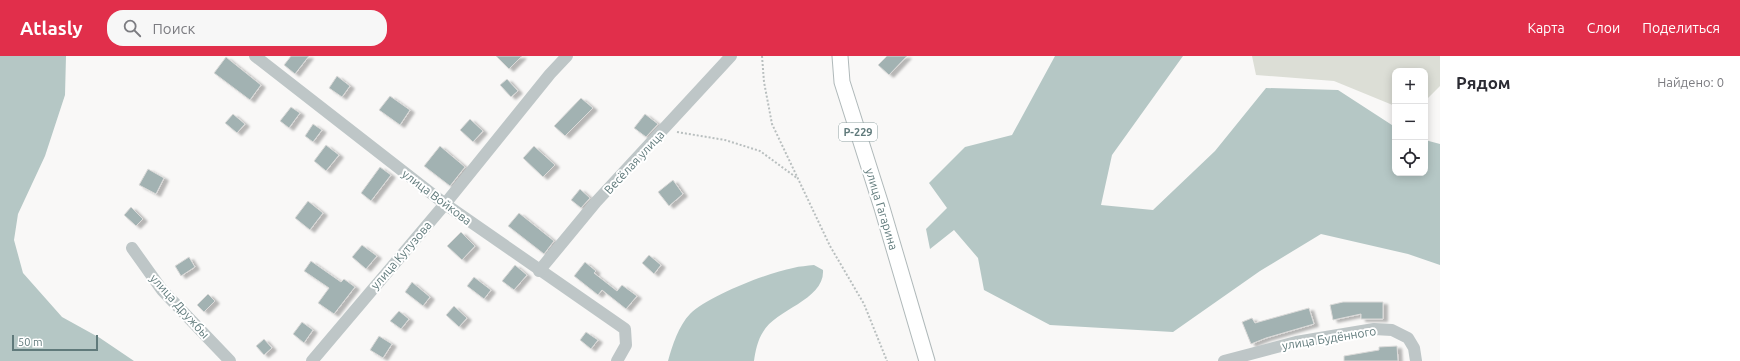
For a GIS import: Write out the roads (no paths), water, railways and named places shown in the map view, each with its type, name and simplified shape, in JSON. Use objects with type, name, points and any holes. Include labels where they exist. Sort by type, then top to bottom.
[{"type":"main road","name":"улица Гагарина","points":[[840,56],[842,82],[882,208],[927,361]]},
{"type":"street","name":"улица Войкова","points":[[255,56],[445,204],[624,329],[626,345],[617,361]]},
{"type":"street","name":"улица Кутузова","points":[[312,361],[445,204],[550,74],[567,56]]},
{"type":"street","name":"Весёлая улица","points":[[539,271],[596,202],[731,56]]},
{"type":"street","name":"улица Дружбы","points":[[132,248],[162,290],[230,361]]},
{"type":"street","name":"улица Будённого","points":[[1224,361],[1296,342],[1374,328],[1392,330],[1408,338],[1414,348],[1416,361]]}]
